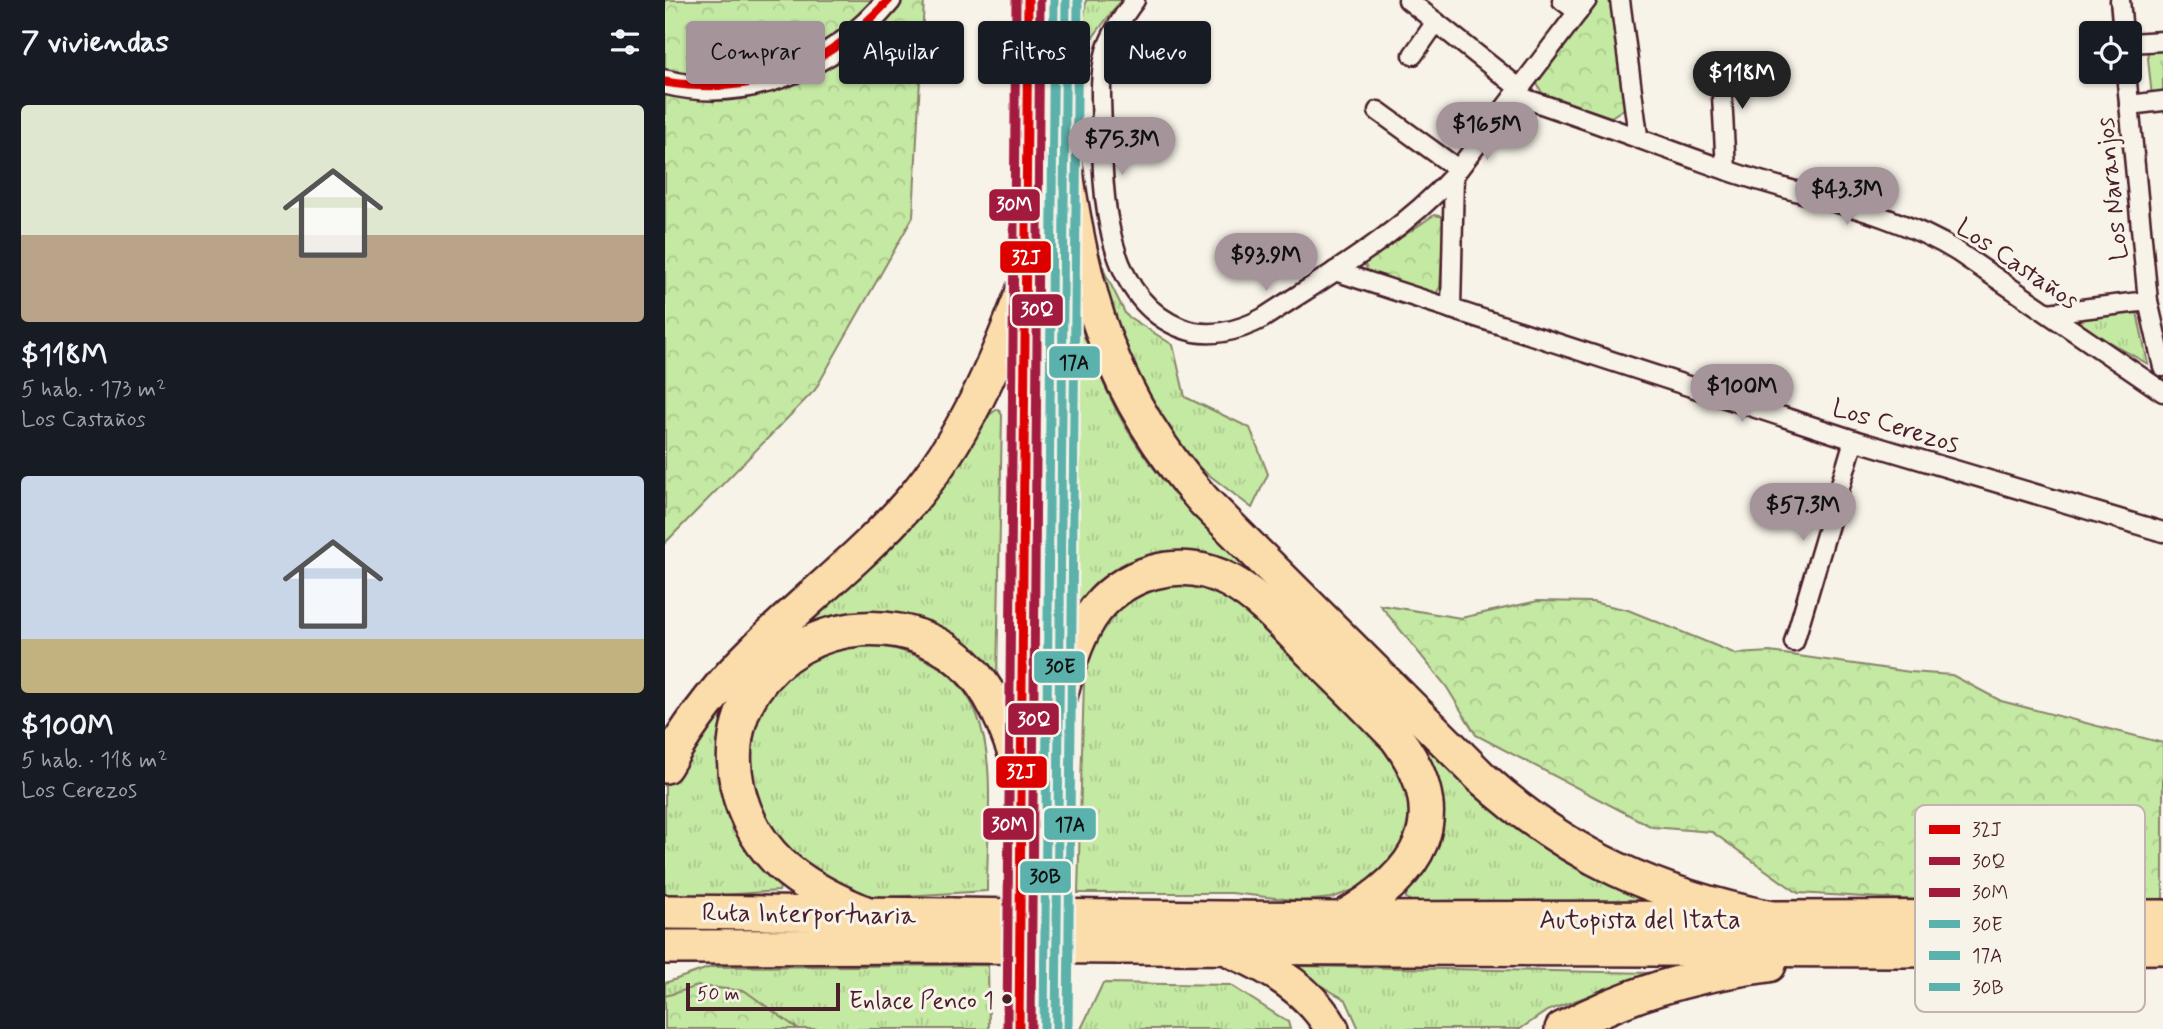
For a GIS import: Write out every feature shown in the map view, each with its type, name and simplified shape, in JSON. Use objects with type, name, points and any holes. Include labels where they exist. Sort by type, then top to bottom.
[{"type":"highway","points":[[1064,159],[1088,292],[1110,358],[1125,390],[1162,451],[1204,501],[1482,778],[1528,817],[1578,851],[1640,881],[1723,908],[1771,918]]},
{"type":"highway","points":[[665,766],[699,715],[734,672],[865,549],[932,475],[970,418],[987,384],[1024,289]]},
{"type":"highway","points":[[1056,1029],[1059,697],[1074,650],[1091,616],[1108,595],[1136,578],[1161,570],[1190,568],[1218,575],[1252,595],[1396,737],[1413,763],[1423,791],[1425,824],[1412,861],[1395,883],[1341,919]]},
{"type":"highway","points":[[869,914],[825,895],[781,865],[757,836],[741,800],[734,751],[740,719],[755,688],[778,663],[821,637],[856,629],[892,628],[930,640],[962,662],[985,689],[1005,726],[1021,771],[1019,1029]]},
{"type":"highway","name":"Ruta Interportuaria","points":[[665,912],[869,914],[951,931]]},
{"type":"highway","name":"Autopista del Itata","points":[[2145,916],[2163,916]]},
{"type":"highway","name":"Autopista del Itata","points":[[1116,932],[1341,919],[1915,917]]},
{"type":"highway","points":[[951,931],[1116,932]]},
{"type":"highway","name":"Ruta Interportuaria","points":[[673,950],[951,931]]},
{"type":"highway","name":"Autopista del Itata","points":[[1116,932],[1222,948],[1915,950]]},
{"type":"highway","name":"Autopista del Itata","points":[[2145,947],[2163,947]]},
{"type":"highway","points":[[1222,948],[1267,967],[1286,979],[1311,1001],[1332,1029]]},
{"type":"highway","points":[[1562,1029],[1623,1000],[1677,983],[1759,967],[1903,950]]},
{"type":"main road","points":[[1021,771],[1028,0]]},
{"type":"main road","points":[[1059,697],[1066,0]]},
{"type":"street","points":[[665,82],[692,87],[734,87],[791,73],[838,47],[889,0]]},
{"type":"street","points":[[1135,0],[1111,37],[1102,71],[1102,152],[1109,223],[1119,259],[1139,297],[1160,318],[1187,331],[1200,333],[1228,332],[1252,324],[1401,226],[1431,200],[1456,172],[1583,6],[1562,0]]},
{"type":"street","points":[[1408,0],[1517,92]]},
{"type":"street","points":[[1620,0],[1638,136]]},
{"type":"street","points":[[2120,0],[2122,21]]},
{"type":"street","points":[[1413,55],[1436,22]]},
{"type":"street","points":[[2142,42],[2163,41]]},
{"type":"street","points":[[1721,76],[1727,170]]},
{"type":"street","name":"Los Naranjos","points":[[2127,84],[2148,301],[2163,367]]},
{"type":"street","name":"Los Castaños","points":[[1517,92],[1727,170],[1924,233],[2163,392]]},
{"type":"street","points":[[2129,105],[2163,101]]},
{"type":"street","points":[[1378,110],[1456,172]]},
{"type":"street","points":[[1451,309],[1456,172]]},
{"type":"street","name":"Los Cerezos","points":[[1335,271],[1854,440],[2163,532]]},
{"type":"street","points":[[2048,313],[2148,301]]},
{"type":"street","points":[[1794,642],[1854,440]]},
{"type":"green space","points":[[665,0],[924,0],[923,21],[839,21],[839,84],[920,84],[913,217],[815,390],[665,543]]},
{"type":"green space","points":[[1086,0],[1121,0],[1090,41],[1090,21],[1084,21]]},
{"type":"green space","points":[[1597,0],[1613,0],[1627,107],[1611,117],[1542,93],[1535,80]]},
{"type":"green space","points":[[2163,47],[2163,96],[2152,97],[2147,49]]},
{"type":"green space","points":[[1434,215],[1445,217],[1440,287],[1435,296],[1368,271],[1364,263]]},
{"type":"green space","points":[[1091,223],[1105,273],[1126,315],[1173,345],[1185,397],[1250,428],[1268,474],[1252,508],[1191,461],[1117,345]]},
{"type":"green space","points":[[2137,312],[2148,364],[2065,317]]},
{"type":"green space","points":[[1081,328],[1114,406],[1143,453],[1176,495],[1271,591],[1216,558],[1075,618],[1078,329]]},
{"type":"green space","points":[[998,409],[1002,415],[997,681],[823,621],[795,630],[946,482],[990,414]]},
{"type":"green space","points":[[1162,578],[1227,591],[1382,744],[1407,783],[1412,818],[1398,857],[1364,886],[1332,898],[1302,901],[1231,893],[1078,893],[1084,680],[1090,649],[1114,606]]},
{"type":"green space","points":[[1538,601],[1592,602],[1628,610],[1736,654],[1770,652],[1910,672],[1952,675],[2001,701],[2163,743],[2163,899],[2145,899],[2145,805],[1915,805],[1915,900],[1798,893],[1712,832],[1652,827],[1476,735],[1446,686],[1380,605],[1461,618]]},
{"type":"green space","points":[[867,644],[915,655],[948,674],[970,700],[983,732],[988,768],[987,891],[888,897],[860,895],[788,856],[756,805],[748,745],[758,709],[779,681],[804,662],[833,649]]},
{"type":"green space","points":[[741,683],[722,728],[718,751],[721,795],[737,835],[764,871],[780,887],[779,891],[665,899],[665,783],[681,755]]},
{"type":"green space","points":[[1421,742],[1472,790],[1636,894],[1641,903],[1411,901],[1406,898],[1416,745]]},
{"type":"green space","points":[[988,965],[989,1029],[665,1029],[665,983],[711,967]]},
{"type":"green space","points":[[1298,966],[1651,973],[1547,1011],[1520,1029],[1359,1029],[1346,1000],[1297,972]]},
{"type":"green space","points":[[1103,983],[1230,985],[1288,1022],[1290,1029],[1081,1029]]},
{"type":"green space","points":[[698,986],[745,991],[798,1029],[665,1029],[665,996]]},
{"type":"transit line","name":"32J","points":[[665,82],[699,86],[730,85],[760,81],[788,72],[815,60],[840,44],[889,0]]},
{"type":"transit line","name":"30M","points":[[1007,1029],[1016,0]]},
{"type":"transit line","name":"32J","points":[[1019,1029],[1028,0]]},
{"type":"transit line","name":"30Q","points":[[1031,1029],[1040,0]]},
{"type":"transit line","name":"30B","points":[[1044,1029],[1054,0]]},
{"type":"transit line","name":"30E","points":[[1056,1029],[1066,0]]},
{"type":"transit line","name":"17A","points":[[1068,1029],[1078,0]]},
{"type":"place","name":"Enlace Penco 1","points":[[1007,999]]}]
